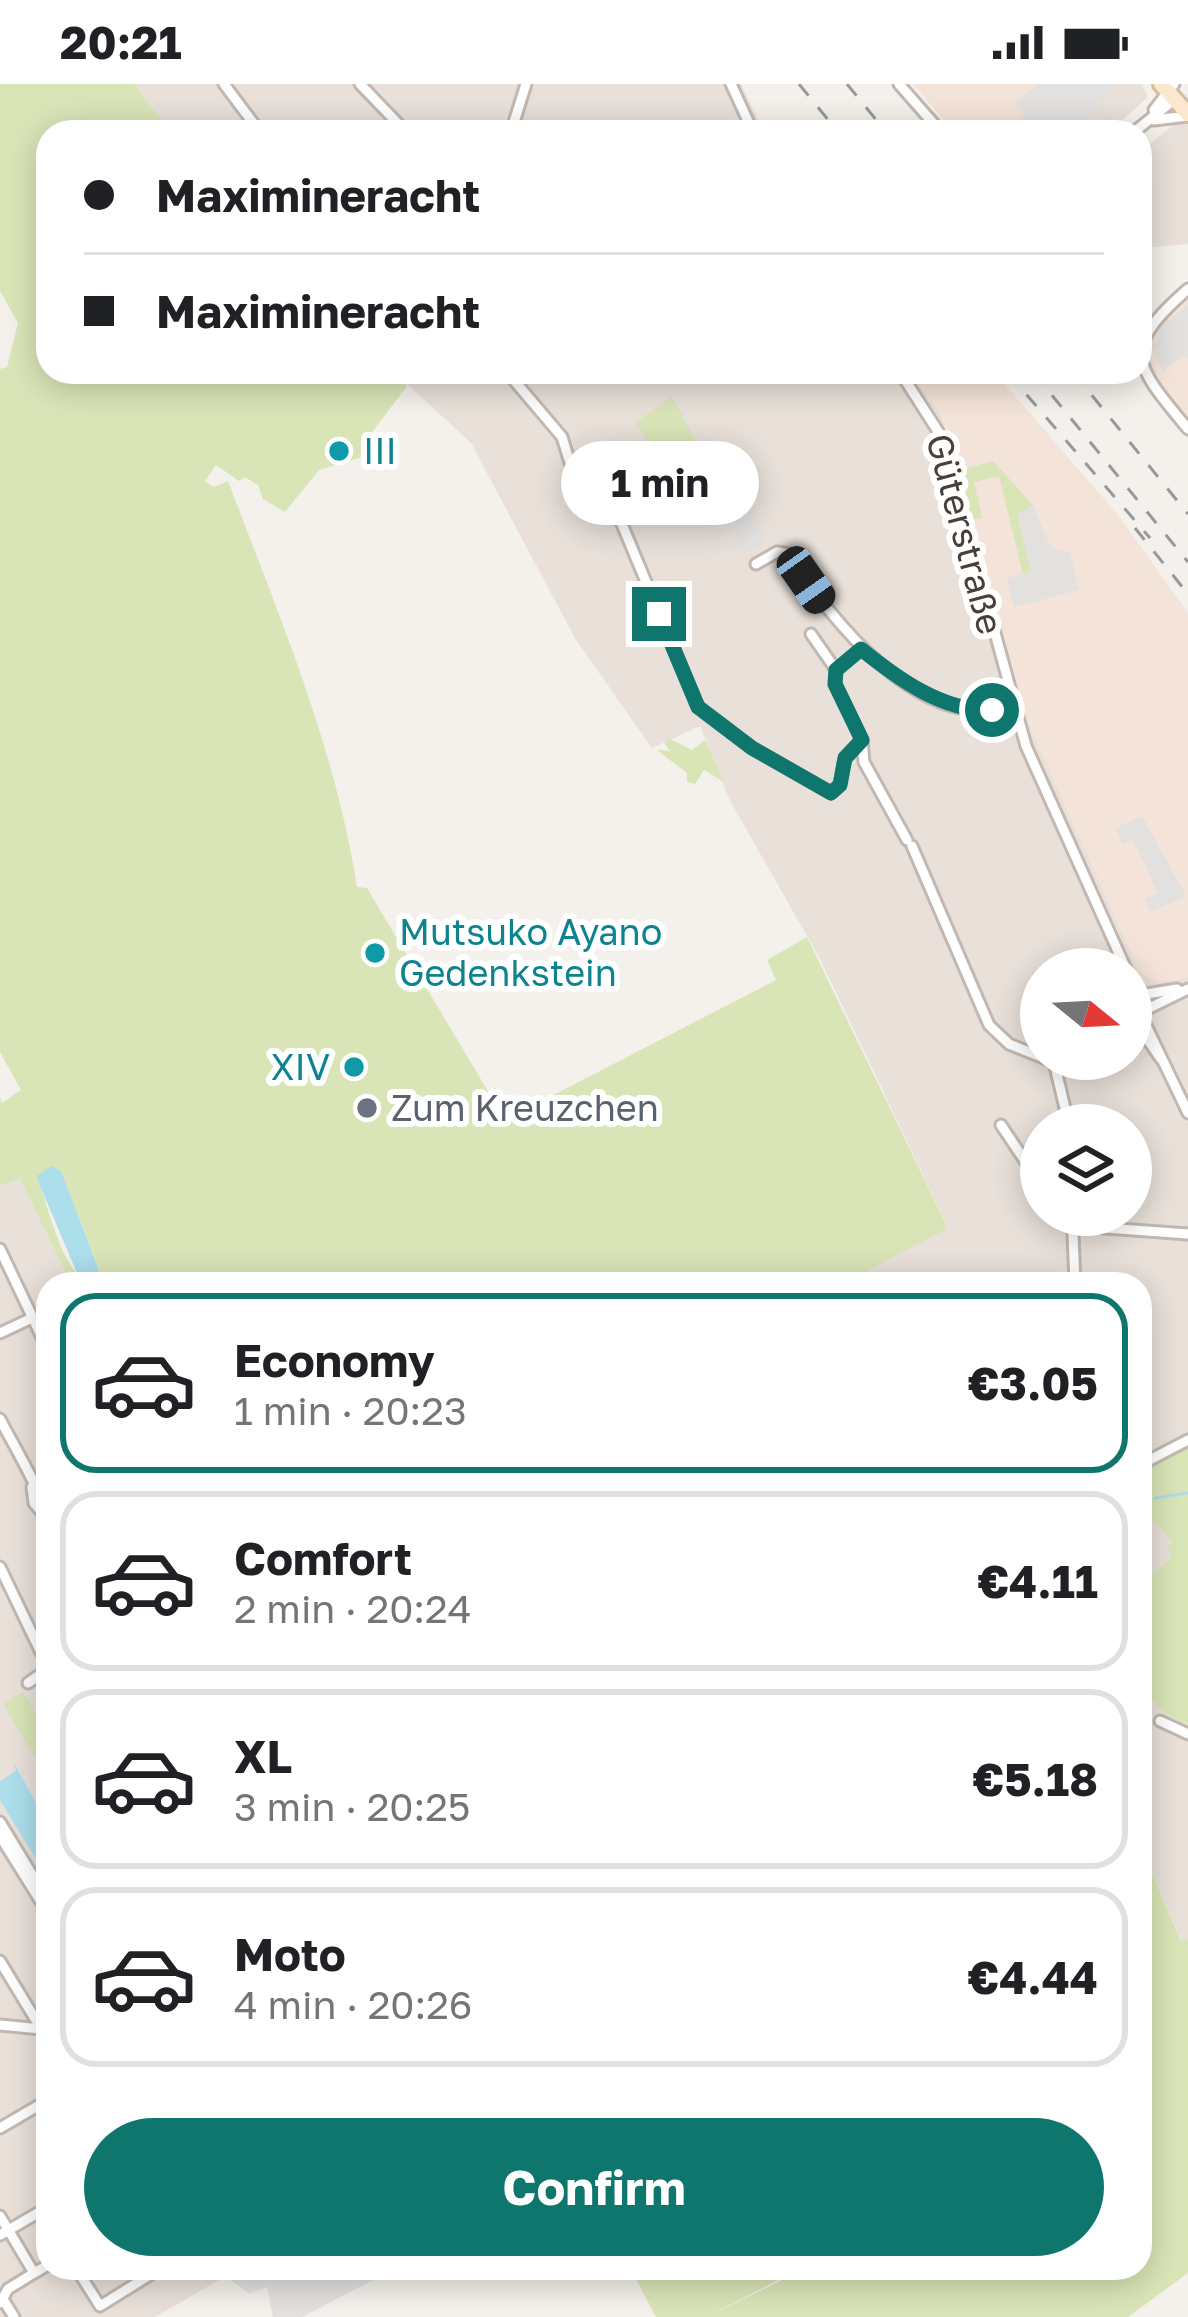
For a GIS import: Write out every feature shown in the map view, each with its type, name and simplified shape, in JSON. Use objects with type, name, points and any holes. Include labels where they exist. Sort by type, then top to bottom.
[{"type":"main road","points":[[1174,88],[1188,115]]},
{"type":"street","points":[[224,84],[251,120]]},
{"type":"street","points":[[360,84],[394,120]]},
{"type":"street","points":[[516,120],[526,84]]},
{"type":"street","points":[[731,84],[748,120]]},
{"type":"street","points":[[899,84],[930,120]]},
{"type":"street","points":[[1145,120],[1174,88]]},
{"type":"street","points":[[1152,124],[1188,115]]},
{"type":"street","points":[[1152,324],[1188,289]]},
{"type":"street","points":[[1152,379],[1188,429]]},
{"type":"street","points":[[516,384],[562,437],[571,466],[615,512],[698,707],[766,757],[831,793],[840,785],[845,758],[860,746]]},
{"type":"street","name":"Güterstraße","points":[[908,384],[941,436],[1026,746],[1117,948]]},
{"type":"street","points":[[755,564],[777,552],[790,554],[825,608],[861,649],[916,688],[978,710],[1012,702]]},
{"type":"street","points":[[811,634],[836,670],[835,684],[860,746],[909,843],[989,1025],[1020,1048]]},
{"type":"street","points":[[836,670],[861,649]]},
{"type":"street","points":[[1152,990],[1188,989]]},
{"type":"street","points":[[1152,1006],[1188,989]]},
{"type":"street","points":[[1152,1043],[1188,1112]]},
{"type":"street","points":[[1001,1125],[1020,1154]]},
{"type":"street","points":[[1152,1231],[1188,1234]]},
{"type":"street","points":[[1075,1272],[1076,1236]]},
{"type":"street","points":[[0,1249],[36,1326]]},
{"type":"street","points":[[0,1334],[32,1318]]},
{"type":"street","points":[[0,1419],[6,1445],[32,1487],[36,1505]]},
{"type":"street","points":[[1152,1459],[1188,1440]]},
{"type":"street","points":[[0,1567],[36,1643]]},
{"type":"street","points":[[28,1682],[36,1676]]},
{"type":"street","points":[[1160,1721],[1188,1734]]},
{"type":"street","points":[[0,1822],[36,1881]]},
{"type":"street","points":[[0,1836],[36,1894]]},
{"type":"street","points":[[0,1961],[36,2021]]},
{"type":"street","points":[[0,2026],[36,2029]]},
{"type":"street","points":[[0,2128],[36,2107]]},
{"type":"street","points":[[4,2232],[36,2213]]},
{"type":"street","points":[[0,2216],[4,2232],[34,2273],[8,2289],[2,2302],[14,2317]]},
{"type":"street","points":[[84,2280],[100,2306],[142,2280]]},
{"type":"shaded area","points":[[135,84],[741,84],[758,120],[161,120]]},
{"type":"shaded area","points":[[913,84],[1038,84],[1016,103],[1026,115],[1020,120],[944,120]]},
{"type":"shaded area","points":[[1038,84],[1142,84],[1148,97],[1122,120],[1020,120]]},
{"type":"shaded area","points":[[1038,84],[1113,84],[1116,88],[1096,104],[1101,111],[1081,120],[1029,120],[1015,103]]},
{"type":"shaded area","points":[[1188,112],[1188,244],[1152,247],[1152,143]]},
{"type":"shaded area","points":[[1188,300],[1188,419],[1152,367],[1152,337],[1161,322]]},
{"type":"shaded area","points":[[1188,305],[1188,359],[1184,355],[1163,371],[1152,347],[1161,336],[1157,330]]},
{"type":"shaded area","points":[[407,384],[919,384],[942,416],[1017,698],[1140,948],[1020,948],[1020,1080],[1152,1080],[1152,972],[1157,982],[1188,978],[1188,1939],[1182,1942],[1152,1873],[1152,1272],[864,1272],[948,1227],[819,957],[729,799],[700,726],[652,748],[576,640],[471,443]]},
{"type":"shaded area","points":[[920,384],[1004,384],[1118,515],[1188,613],[1188,978],[1157,982],[1152,979],[1152,948],[1129,948],[1017,698],[942,416]]},
{"type":"shaded area","points":[[725,462],[766,543],[743,555],[715,500],[695,510],[682,486]]},
{"type":"shaded area","points":[[1033,505],[1051,548],[1070,553],[1079,590],[1014,607],[1007,578],[1031,572],[1017,515]]},
{"type":"shaded area","points":[[1142,816],[1186,896],[1151,912],[1144,899],[1157,893],[1154,884],[1133,840],[1122,844],[1116,828]]},
{"type":"shaded area","points":[[0,1129],[66,1272],[36,1272],[36,2280],[219,2280],[155,2317],[0,2317]]},
{"type":"shaded area","points":[[230,2280],[374,2280],[302,2317],[273,2317],[267,2287],[250,2294]]},
{"type":"green space","points":[[0,84],[135,84],[161,120],[36,120],[36,384],[407,386],[370,435],[372,454],[319,470],[285,512],[263,499],[258,485],[245,477],[239,481],[216,465],[205,481],[214,487],[228,481],[285,630],[335,783],[357,887],[367,888],[505,1120],[776,980],[767,960],[807,937],[948,1228],[865,1272],[100,1272],[61,1172],[40,1186],[65,1255],[76,1272],[65,1272],[20,1178],[0,1186],[0,1097],[2,1103],[21,1090],[0,1052],[0,369],[7,367],[18,323],[0,291]]},
{"type":"green space","points":[[672,397],[700,449],[666,470],[636,422]]},
{"type":"green space","points":[[993,461],[1033,505],[1018,516],[1031,572],[1023,574],[999,476],[974,482],[982,518],[972,520],[960,470]]},
{"type":"green space","points":[[670,739],[692,750],[705,740],[724,782],[704,770],[695,784],[687,782],[687,773],[657,750],[670,751],[664,743]]},
{"type":"green space","points":[[1188,1445],[1186,1724],[1152,1699],[1152,1575],[1172,1557],[1167,1547],[1173,1542],[1152,1518],[1152,1463]]},
{"type":"green space","points":[[23,1692],[36,1714],[36,1759],[3,1704]]},
{"type":"green space","points":[[1152,1873],[1181,1941],[1188,1939],[1188,2273],[1128,2317],[707,2317],[783,2280],[1152,2280]]},
{"type":"green space","points":[[636,2280],[778,2280],[707,2317],[656,2317]]},
{"type":"water","points":[[51,1166],[61,1171],[100,1272],[77,1272],[37,1176]]},
{"type":"water","points":[[14,1763],[36,1803],[36,1859],[0,1800],[0,1781],[16,1771]]},
{"type":"waterway","points":[[1155,1498],[1188,1493]]},
{"type":"railway","points":[[799,84],[828,120]]},
{"type":"railway","points":[[847,84],[876,120]]},
{"type":"railway","points":[[1017,384],[1150,538]]},
{"type":"railway","points":[[1043,384],[1188,562]]},
{"type":"railway","points":[[1083,384],[1188,514]]},
{"type":"railway","points":[[1135,528],[1188,594]]},
{"type":"place","name":"III","points":[[339,451]]},
{"type":"place","name":"Mutsuko Ayano Gedenkstein","points":[[375,953]]},
{"type":"place","name":"XIV","points":[[354,1067]]},
{"type":"place","name":"Zum Kreuzchen","points":[[367,1108]]},
{"type":"route","points":[[659,614],[698,707],[752,748],[831,793],[840,785],[845,758],[862,740],[835,684],[836,670],[861,649],[916,688],[950,703],[992,710]]}]
